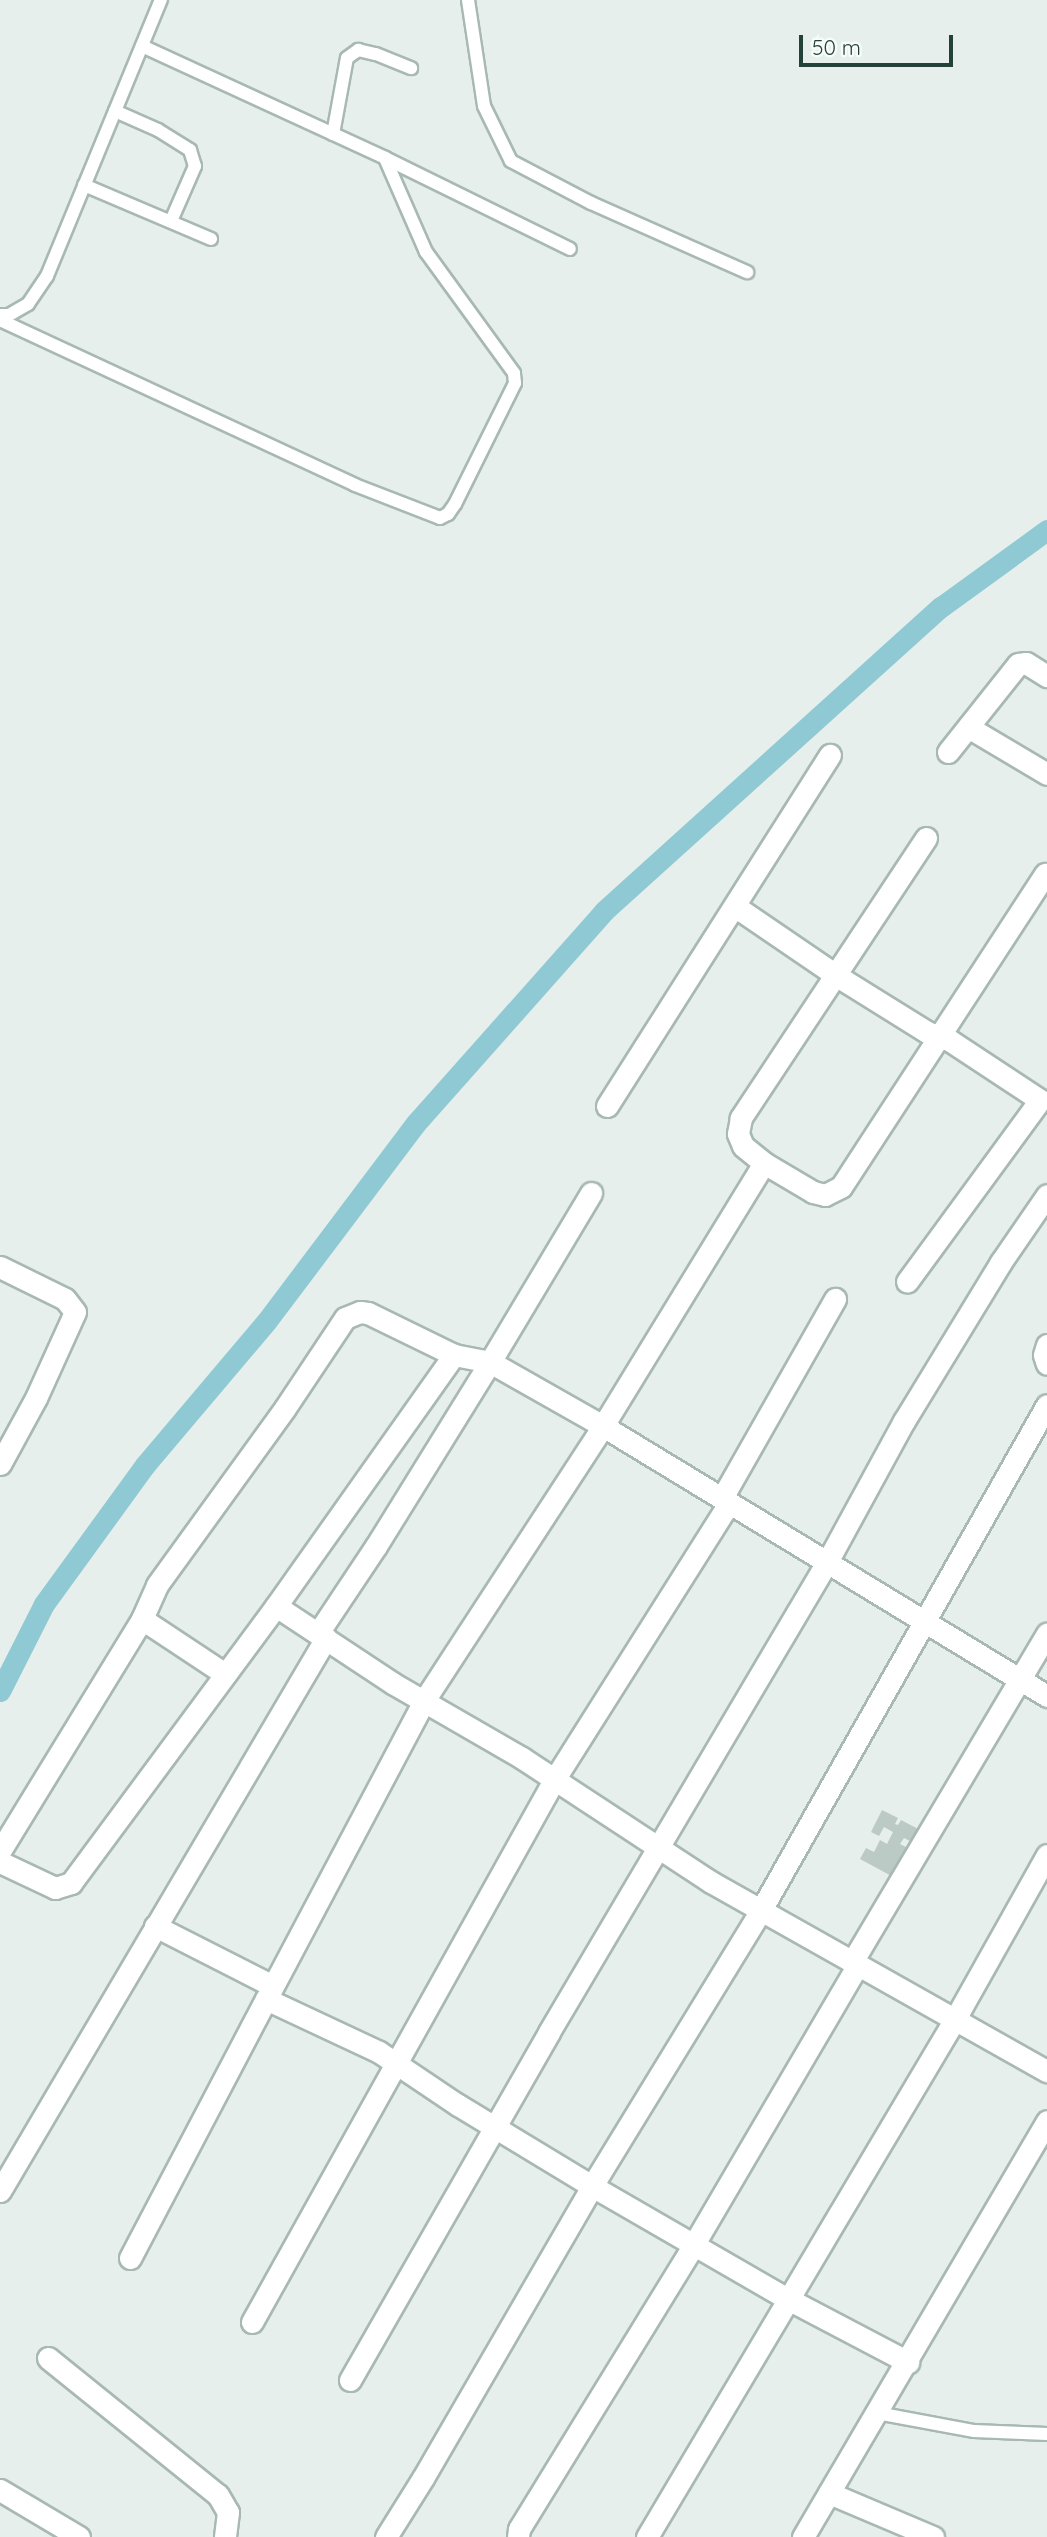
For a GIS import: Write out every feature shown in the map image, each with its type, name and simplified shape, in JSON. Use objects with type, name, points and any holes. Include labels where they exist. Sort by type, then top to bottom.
[{"type":"street","points":[[948,752],[1018,664],[1026,663],[1047,676]]},
{"type":"street","points":[[968,727],[1047,774]]},
{"type":"street","points":[[607,1106],[736,907],[830,755]]},
{"type":"street","points":[[926,838],[741,1118],[738,1134],[743,1146],[764,1163],[813,1192],[825,1195],[833,1193],[841,1186],[1045,874]]},
{"type":"street","points":[[736,907],[836,976],[927,1032],[939,1036],[1045,1098],[907,1282]]},
{"type":"street","points":[[130,2258],[424,1701],[603,1426],[764,1163]]},
{"type":"street","points":[[0,2191],[322,1635],[490,1363],[590,1193]]},
{"type":"street","points":[[350,2379],[657,1847],[827,1562],[904,1421],[1001,1262],[1047,1195]]},
{"type":"street","points":[[0,1267],[65,1298],[75,1312],[36,1398],[0,1464]]},
{"type":"street","points":[[252,2322],[554,1780],[725,1500],[835,1299]]},
{"type":"street","points":[[0,1852],[142,1619],[157,1585],[285,1408],[345,1318],[353,1314],[368,1313],[454,1354],[490,1363],[603,1426],[1047,1696]]},
{"type":"street","points":[[1047,1345],[1044,1355],[1047,1364]]},
{"type":"street","points":[[0,1862],[55,1888],[71,1883],[276,1606],[454,1354]]},
{"type":"street","points":[[386,2537],[592,2186],[761,1910],[1047,1405]]},
{"type":"street","points":[[276,1606],[761,1910],[1047,2071]]},
{"type":"street","points":[[142,1619],[225,1674]]},
{"type":"street","points":[[518,2537],[519,2529],[694,2244],[1047,1633]]},
{"type":"street","points":[[647,2537],[955,2019],[1047,1855]]},
{"type":"street","points":[[155,1926],[379,2052],[592,2186],[788,2299],[908,2362]]},
{"type":"street","points":[[803,2537],[1047,2121]]},
{"type":"street","points":[[48,2358],[218,2495],[228,2512],[225,2537]]},
{"type":"street","points":[[0,2490],[79,2537]]},
{"type":"street","points":[[829,2493],[933,2537]]},
{"type":"lane","points":[[0,318],[28,304],[47,276],[161,0]]},
{"type":"lane","points":[[468,0],[484,106],[511,161],[591,203],[747,272]]},
{"type":"lane","points":[[142,46],[385,158],[570,249]]},
{"type":"lane","points":[[333,134],[347,58],[358,51],[376,54],[411,68]]},
{"type":"lane","points":[[115,110],[158,130],[190,150],[195,166],[171,221]]},
{"type":"lane","points":[[0,318],[355,485],[439,518],[448,514],[515,383],[514,373],[426,252],[385,158]]},
{"type":"lane","points":[[84,185],[211,239]]},
{"type":"lane","points":[[877,2413],[974,2431],[1047,2434]]},
{"type":"building","points":[[882,1810],[898,1818],[895,1824],[898,1825],[901,1820],[924,1832],[918,1845],[904,1838],[900,1844],[912,1850],[897,1879],[860,1859],[866,1848],[874,1852],[880,1840],[887,1844],[893,1832],[884,1827],[879,1836],[871,1832]]},
{"type":"waterway","points":[[0,1691],[44,1604],[145,1465],[266,1322],[416,1123],[604,911],[941,607],[1047,530]]}]
